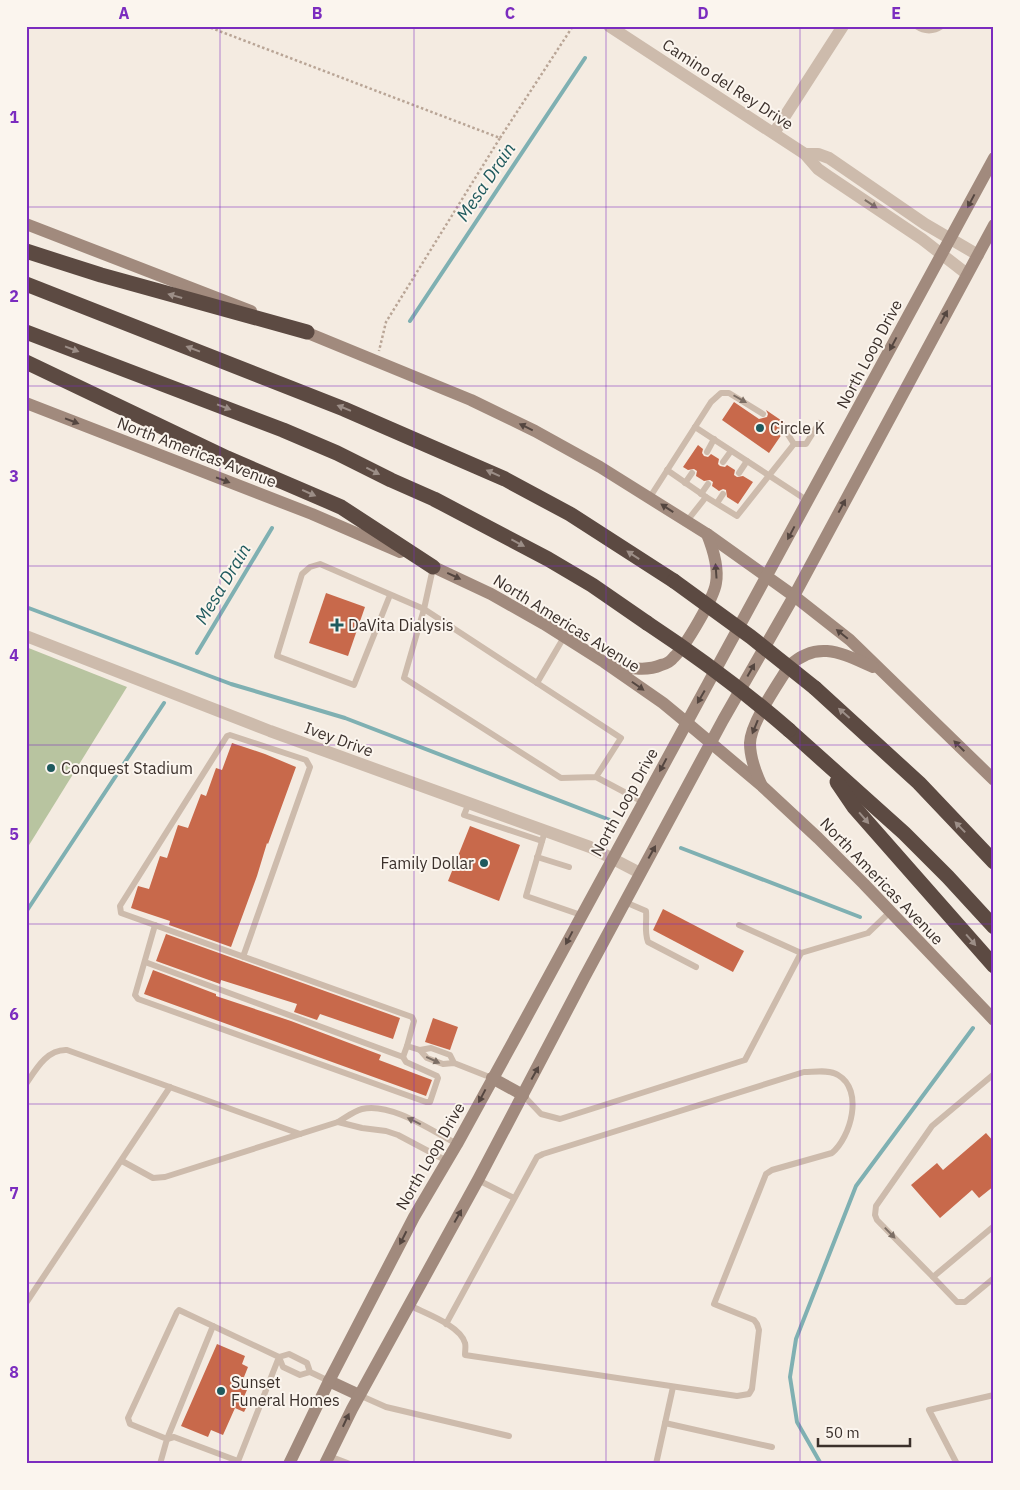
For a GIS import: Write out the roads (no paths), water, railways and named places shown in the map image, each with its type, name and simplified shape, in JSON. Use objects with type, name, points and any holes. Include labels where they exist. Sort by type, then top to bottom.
[{"type":"highway","points":[[26,251],[101,275],[306,332]]},
{"type":"highway","points":[[26,284],[344,408],[505,479],[570,514],[674,581],[815,688],[919,783],[994,862]]},
{"type":"highway","points":[[26,332],[337,453],[434,499],[548,559],[592,585],[704,661],[755,700],[904,833],[994,927]]},
{"type":"highway","points":[[26,362],[227,458],[341,507],[434,567]]},
{"type":"highway","points":[[826,764],[854,807],[991,963]]},
{"type":"main road","name":"North Loop Drive","points":[[289,1464],[329,1380],[414,1217],[457,1144],[994,158]]},
{"type":"main road","points":[[26,224],[377,360],[470,400],[535,431],[600,467],[650,497],[739,556],[850,640],[994,780]]},
{"type":"main road","points":[[327,1460],[359,1395],[478,1180],[640,873],[760,654],[794,596],[994,225]]},
{"type":"main road","name":"North Americas Avenue","points":[[26,403],[312,514],[434,567],[491,594],[604,662],[663,703],[762,786],[818,838],[994,1020]]},
{"type":"main road","points":[[604,662],[634,669],[651,668],[660,666],[675,657],[712,596],[716,584],[717,570],[713,549],[707,534]]},
{"type":"main road","points":[[762,786],[753,763],[750,743],[759,717],[789,666],[794,661],[808,655],[829,651],[847,655],[882,672]]},
{"type":"main road","points":[[492,1078],[522,1095]]},
{"type":"main road","points":[[329,1380],[359,1395]]},
{"type":"street","name":"Camino del Rey Drive","points":[[609,26],[805,154],[818,169],[922,239],[967,274]]},
{"type":"street","points":[[774,133],[844,26]]},
{"type":"street","name":"Camino del Rey Drive","points":[[805,154],[818,154],[829,158],[925,224],[978,255]]},
{"type":"street","points":[[855,194],[862,181]]},
{"type":"street","name":"Ivey Drive","points":[[26,636],[270,731],[469,803],[543,836],[590,847],[640,873]]},
{"type":"lane","points":[[916,26],[922,30],[936,31],[942,26]]},
{"type":"lane","points":[[650,497],[711,402],[721,394],[729,393],[763,414]]},
{"type":"lane","points":[[794,444],[806,444],[819,423]]},
{"type":"lane","points":[[695,426],[808,502]]},
{"type":"lane","points":[[785,430],[794,444]]},
{"type":"lane","points":[[707,452],[714,439]]},
{"type":"lane","points":[[667,470],[737,516],[794,444]]},
{"type":"lane","points":[[723,462],[731,451]]},
{"type":"lane","points":[[738,473],[746,461]]},
{"type":"lane","points":[[686,483],[692,473]]},
{"type":"lane","points":[[688,522],[704,495],[708,484]]},
{"type":"lane","points":[[717,503],[723,494]]},
{"type":"lane","points":[[390,595],[354,685],[277,656],[302,574],[310,567],[320,564],[424,609],[621,738],[596,777]]},
{"type":"lane","points":[[434,567],[404,678],[561,778],[596,777],[643,802]]},
{"type":"lane","points":[[537,683],[564,637]]},
{"type":"lane","points":[[243,957],[310,767],[306,760],[230,735],[227,736],[120,906],[122,913],[243,957],[412,1017],[414,1021],[403,1057]]},
{"type":"lane","points":[[543,836],[526,896],[581,915]]},
{"type":"lane","points":[[537,857],[569,867]]},
{"type":"lane","points":[[625,902],[646,911],[646,936],[648,942],[696,967]]},
{"type":"lane","points":[[739,926],[801,953],[868,933],[890,912]]},
{"type":"lane","points":[[145,962],[403,1057],[406,1062],[437,1076],[430,1102],[138,999],[135,994],[155,925]]},
{"type":"lane","points":[[522,1095],[541,1114],[560,1119],[745,1060],[801,953]]},
{"type":"lane","points":[[406,1046],[420,1050],[431,1048],[450,1056],[454,1063]]},
{"type":"lane","points":[[26,1084],[44,1059],[60,1050],[67,1050],[300,1134]]},
{"type":"lane","points":[[420,1050],[427,1058],[443,1064],[454,1063],[492,1078]]},
{"type":"lane","points":[[409,1305],[446,1324],[454,1328],[465,1342],[466,1355],[737,1396],[749,1394],[752,1389],[759,1330],[757,1324],[754,1320],[714,1304],[766,1174],[772,1170],[832,1153],[838,1147],[844,1138],[853,1111],[849,1086],[837,1074],[804,1072],[543,1154],[537,1158],[514,1198],[446,1324]]},
{"type":"lane","points":[[994,1074],[932,1126],[876,1206],[875,1215],[877,1220],[957,1302],[966,1302],[994,1278]]},
{"type":"lane","points":[[26,1303],[170,1087]]},
{"type":"lane","points":[[122,1161],[154,1178],[165,1177],[338,1122],[362,1109],[394,1111],[457,1144]]},
{"type":"lane","points":[[338,1122],[398,1135],[447,1161]]},
{"type":"lane","points":[[478,1180],[514,1198]]},
{"type":"lane","points":[[933,1277],[994,1226]]},
{"type":"lane","points":[[279,1357],[237,1462],[174,1437],[166,1440],[130,1424],[128,1418],[179,1310],[279,1357],[289,1354],[308,1363],[310,1372]]},
{"type":"lane","points":[[160,1464],[166,1440],[213,1326]]},
{"type":"lane","points":[[279,1357],[283,1367],[300,1375],[310,1372],[329,1380]]},
{"type":"lane","points":[[656,1464],[673,1387]]},
{"type":"lane","points":[[359,1395],[386,1407],[508,1436]]},
{"type":"lane","points":[[957,1464],[929,1410],[994,1395]]},
{"type":"lane","points":[[665,1423],[772,1447]]},
{"type":"lane","points":[[327,1460],[350,1464]]},
{"type":"waterway","name":"Mesa Drain","points":[[410,321],[585,58]]},
{"type":"waterway","name":"Mesa Drain","points":[[197,653],[272,528]]},
{"type":"waterway","points":[[26,607],[231,684],[345,718],[610,820]]},
{"type":"waterway","name":"Mesa Drain","points":[[26,912],[164,703]]},
{"type":"waterway","points":[[681,848],[860,917]]},
{"type":"waterway","points":[[821,1464],[797,1422],[790,1377],[796,1339],[856,1186],[973,1028]]},
{"type":"place","name":"Circle K","points":[[760,428]]},
{"type":"place","name":"DaVita Dialysis","points":[[337,625]]},
{"type":"place","name":"Conquest Stadium","points":[[51,768]]},
{"type":"place","name":"Family Dollar","points":[[484,863]]},
{"type":"place","name":"Sunset Funeral Homes","points":[[221,1391]]}]
